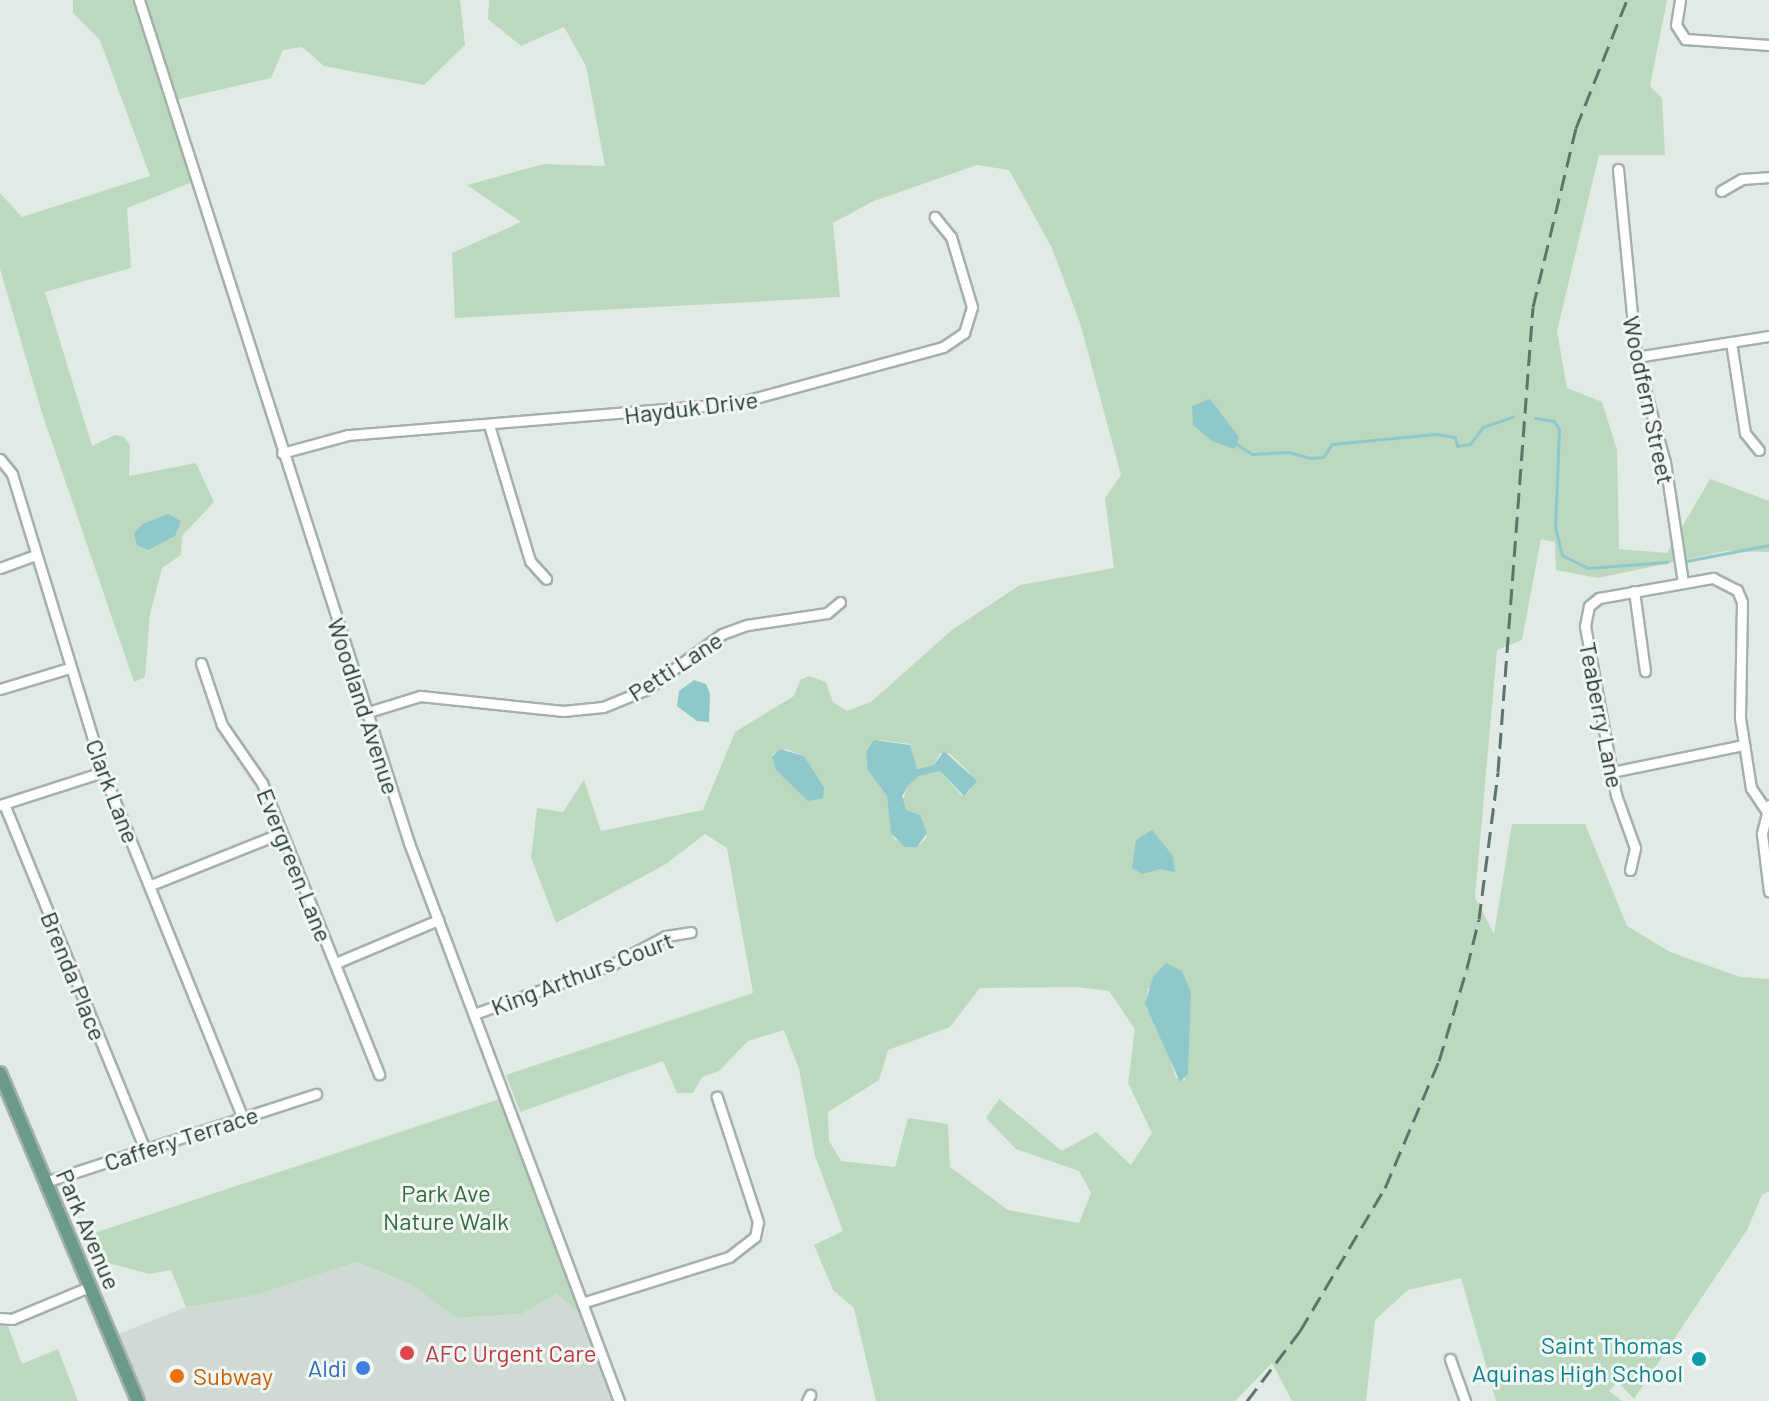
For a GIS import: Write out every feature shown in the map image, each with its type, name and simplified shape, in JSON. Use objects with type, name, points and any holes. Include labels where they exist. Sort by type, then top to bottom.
[{"type":"main road","name":"Park Avenue","points":[[0,1073],[138,1401]]},
{"type":"street","name":"Woodland Avenue","points":[[139,0],[365,713],[438,920],[585,1302],[619,1401]]},
{"type":"street","points":[[1680,0],[1676,25],[1685,39],[1769,45]]},
{"type":"street","name":"Woodfern Street","points":[[1618,169],[1636,357],[1665,462],[1683,582]]},
{"type":"street","points":[[1721,191],[1742,179],[1769,177]]},
{"type":"street","name":"Hayduk Drive","points":[[282,453],[348,435],[665,412],[774,397],[953,343],[968,326],[972,307],[951,237],[935,217]]},
{"type":"street","points":[[1636,357],[1769,336]]},
{"type":"street","points":[[1731,342],[1745,433],[1759,450]]},
{"type":"street","points":[[489,425],[530,561],[546,579]]},
{"type":"street","name":"Clark Lane","points":[[0,459],[12,474],[103,772],[243,1118]]},
{"type":"street","points":[[0,568],[35,555]]},
{"type":"street","name":"Teaberry Lane","points":[[1630,870],[1635,848],[1612,772],[1585,619],[1599,598],[1719,578],[1740,596],[1744,745],[1751,788],[1767,807]]},
{"type":"street","points":[[1634,591],[1645,671]]},
{"type":"street","name":"Petti Lane","points":[[365,713],[420,696],[563,711],[603,707],[645,690],[722,634],[747,625],[827,613],[840,602]]},
{"type":"street","name":"Evergreen Lane","points":[[201,663],[222,725],[254,768],[379,1074]]},
{"type":"street","points":[[0,689],[69,668]]},
{"type":"street","points":[[1612,772],[1744,745]]},
{"type":"street","points":[[2,804],[103,772]]},
{"type":"street","name":"Brenda Place","points":[[2,804],[145,1149]]},
{"type":"street","points":[[1767,807],[1763,854],[1769,892]]},
{"type":"street","points":[[151,885],[281,833]]},
{"type":"street","points":[[336,963],[438,920]]},
{"type":"street","name":"King Arthurs Court","points":[[474,1014],[611,965],[666,936],[691,932]]},
{"type":"street","name":"Caffery Terrace","points":[[45,1182],[316,1094]]},
{"type":"street","points":[[585,1302],[729,1257],[755,1237],[758,1222],[717,1097]]},
{"type":"street","points":[[0,1318],[12,1319],[89,1287]]},
{"type":"street","points":[[1450,1359],[1465,1401]]},
{"type":"shaded area","points":[[357,1262],[412,1285],[456,1318],[521,1314],[557,1294],[579,1313],[612,1401],[138,1401],[111,1337],[186,1307],[256,1295]]},
{"type":"green space","points":[[73,0],[460,0],[465,45],[424,85],[324,66],[302,47],[283,50],[271,78],[171,101],[195,181],[127,208],[131,268],[45,292],[92,446],[115,435],[124,437],[130,445],[129,476],[196,463],[214,502],[182,536],[181,555],[162,568],[150,614],[145,677],[134,682],[42,413],[0,269],[0,193],[22,217],[150,176],[100,40],[73,13]]},
{"type":"green space","points":[[489,0],[1667,0],[1650,86],[1662,98],[1665,155],[1599,155],[1557,331],[1567,388],[1602,402],[1617,450],[1619,549],[1667,553],[1710,479],[1769,501],[1769,552],[1726,551],[1598,578],[1556,570],[1555,542],[1541,539],[1522,640],[1497,650],[1475,897],[1494,934],[1512,824],[1585,824],[1627,926],[1670,952],[1740,977],[1769,979],[1769,1191],[1762,1195],[1747,1230],[1634,1399],[1618,1382],[1609,1391],[1622,1401],[1496,1401],[1461,1278],[1408,1290],[1375,1320],[1366,1401],[1292,1401],[1272,1363],[1235,1401],[876,1401],[854,1308],[833,1290],[814,1245],[843,1231],[815,1156],[799,1069],[784,1030],[748,1041],[719,1071],[702,1077],[693,1093],[677,1093],[663,1061],[520,1112],[506,1075],[753,993],[727,848],[705,834],[666,864],[556,923],[531,857],[537,808],[563,812],[584,780],[601,831],[703,810],[735,732],[794,696],[800,680],[809,676],[826,682],[833,702],[847,711],[871,702],[952,630],[1020,585],[1114,568],[1105,498],[1121,475],[1080,323],[1052,248],[1009,170],[977,165],[874,201],[833,223],[840,297],[455,318],[452,253],[521,222],[467,185],[544,164],[605,166],[586,66],[564,27],[521,46],[488,19]],"holes":[[[879,740],[910,744],[916,769],[934,765],[940,753],[949,753],[969,772],[971,790],[962,796],[940,771],[919,776],[908,786],[902,801],[906,811],[920,815],[927,837],[917,847],[894,839],[887,796],[868,771]],[[786,749],[804,756],[824,787],[808,801],[773,762],[773,754]],[[1077,987],[1109,991],[1135,1029],[1128,1083],[1152,1133],[1131,1165],[1096,1132],[1062,1151],[999,1099],[986,1118],[1016,1149],[1079,1171],[1091,1193],[1079,1223],[1008,1210],[950,1167],[948,1124],[908,1118],[895,1167],[841,1161],[829,1141],[828,1112],[879,1080],[888,1050],[950,1027],[980,988]],[[1148,988],[1191,992],[1185,1081],[1176,1078],[1160,1031],[1146,1008]]]},
{"type":"green space","name":"Park Ave Nature Walk","points":[[500,1099],[579,1313],[557,1294],[521,1314],[456,1318],[412,1285],[357,1262],[256,1295],[186,1307],[171,1270],[149,1274],[94,1259],[85,1236]]},
{"type":"green space","points":[[0,1324],[7,1324],[22,1364],[58,1349],[78,1401],[0,1401]]},
{"type":"water","points":[[1210,399],[1239,437],[1235,449],[1212,441],[1193,425],[1192,406]]},
{"type":"water","points":[[168,514],[181,521],[175,536],[148,550],[137,545],[134,533],[143,524]]},
{"type":"water","points":[[694,680],[706,684],[710,694],[709,722],[697,721],[677,706],[679,691]]},
{"type":"water","points":[[874,740],[910,745],[917,769],[934,765],[944,751],[977,781],[964,796],[940,771],[919,776],[908,786],[902,796],[906,810],[920,815],[927,833],[917,847],[905,847],[891,833],[887,796],[868,771],[866,752]]},
{"type":"water","points":[[780,749],[804,756],[824,787],[823,798],[808,801],[776,770],[772,757]]},
{"type":"water","points":[[1152,830],[1173,856],[1175,872],[1161,869],[1142,874],[1132,868],[1136,840]]},
{"type":"water","points":[[1166,963],[1182,971],[1191,992],[1188,1074],[1180,1082],[1145,1004],[1153,977]]},
{"type":"waterway","points":[[1235,443],[1252,454],[1288,452],[1310,458],[1323,457],[1332,444],[1436,434],[1455,437],[1457,446],[1470,444],[1483,427],[1512,417]]},
{"type":"waterway","points":[[1535,418],[1554,421],[1559,429],[1555,527],[1562,555],[1588,568],[1667,562]]},
{"type":"waterway","points":[[1686,561],[1769,545]]},
{"type":"railway","points":[[1247,1401],[1300,1331],[1385,1188],[1439,1061],[1467,968],[1479,919],[1498,772],[1533,307],[1576,128],[1627,0]]},
{"type":"place","name":"AFC Urgent Care","points":[[407,1353]]},
{"type":"place","name":"Saint Thomas Aquinas High School","points":[[1699,1359]]},
{"type":"place","name":"Aldi","points":[[363,1368]]},
{"type":"place","name":"Subway","points":[[177,1376]]}]
